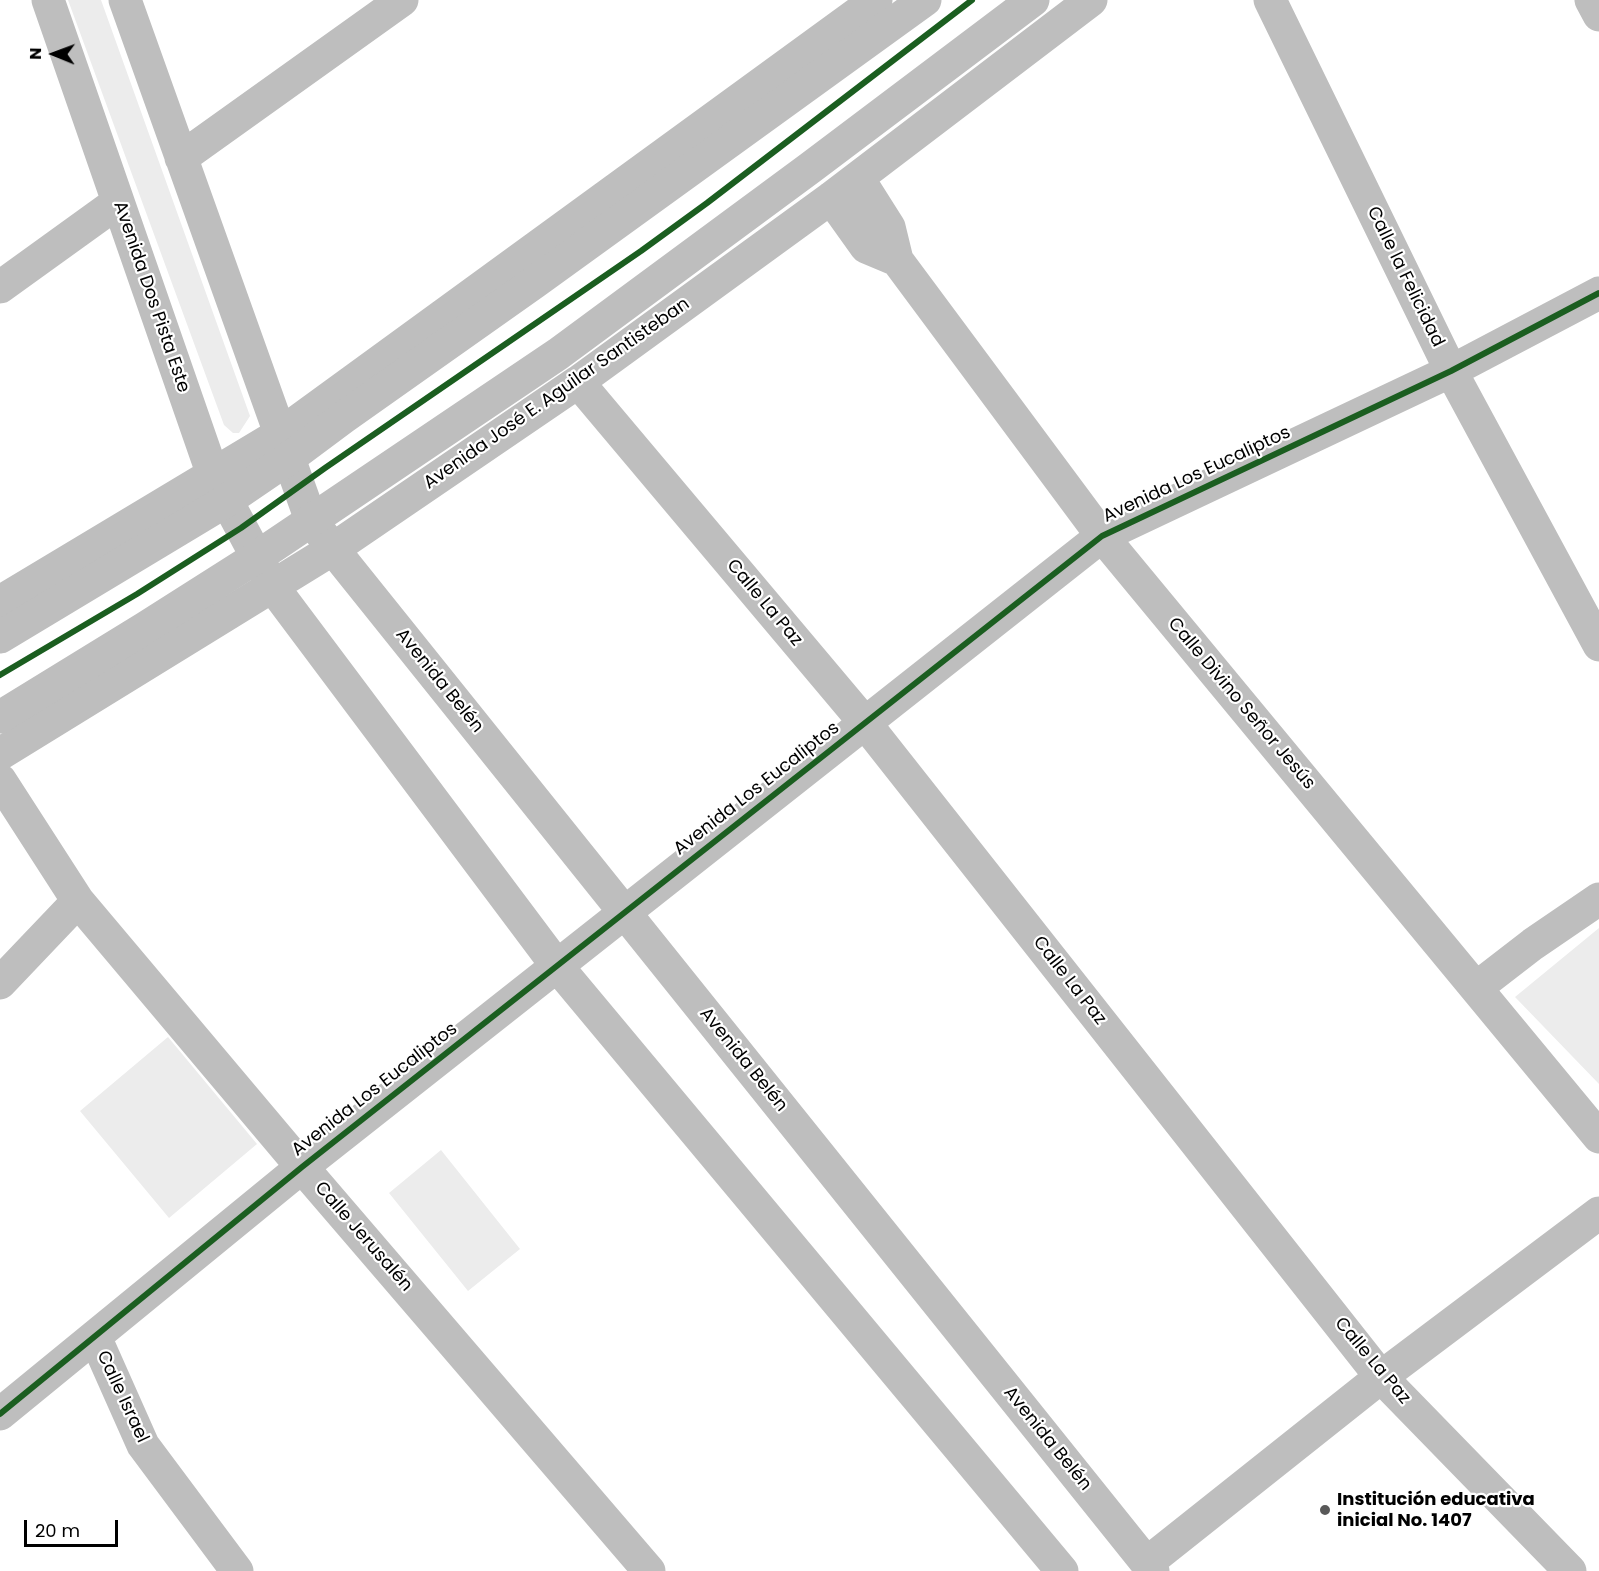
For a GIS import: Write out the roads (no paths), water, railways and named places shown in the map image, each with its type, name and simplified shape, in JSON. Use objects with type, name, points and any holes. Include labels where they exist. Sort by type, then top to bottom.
[{"type":"street","name":"Avenida Dos Pista Este","points":[[48,0],[219,488],[273,586]]},
{"type":"street","points":[[125,0],[311,520],[333,549]]},
{"type":"street","points":[[181,158],[402,0]]},
{"type":"street","points":[[0,637],[284,446],[876,0]]},
{"type":"street","points":[[284,446],[344,417],[925,0]]},
{"type":"street","name":"Avenida José E. Aguilar Santisteban","points":[[0,717],[257,557],[558,354],[1033,0]]},
{"type":"street","name":"Avenida José E. Aguilar Santisteban","points":[[0,754],[333,549],[578,382],[858,178],[1091,0]]},
{"type":"street","name":"Calle la Felicidad","points":[[1270,0],[1451,372],[1599,645]]},
{"type":"street","points":[[1592,0],[1599,15]]},
{"type":"street","name":"Calle Divino Señor Jesús","points":[[858,178],[889,227],[897,260],[1102,536],[1599,1137]]},
{"type":"street","points":[[831,198],[866,247],[897,260]]},
{"type":"street","points":[[0,287],[118,202]]},
{"type":"street","name":"Avenida Los Eucaliptos","points":[[0,1414],[302,1167],[1102,536],[1451,372],[1599,293]]},
{"type":"street","name":"Calle La Paz","points":[[578,382],[865,723],[1382,1377],[1569,1571]]},
{"type":"street","points":[[0,602],[219,488]]},
{"type":"street","name":"Avenida Belén","points":[[333,549],[1150,1567]]},
{"type":"street","points":[[273,586],[557,966],[1062,1571]]},
{"type":"street","name":"Calle Jerusalén","points":[[0,780],[78,901],[302,1167],[649,1571]]},
{"type":"street","points":[[1476,988],[1533,944],[1599,899]]},
{"type":"street","points":[[0,983],[78,901]]},
{"type":"street","points":[[1150,1567],[1382,1377],[1599,1213]]},
{"type":"street","name":"Calle Israel","points":[[95,1337],[143,1445],[237,1571]]},
{"type":"place","name":"Institución educativa inicial No. 1407","points":[[1325,1510]]}]
